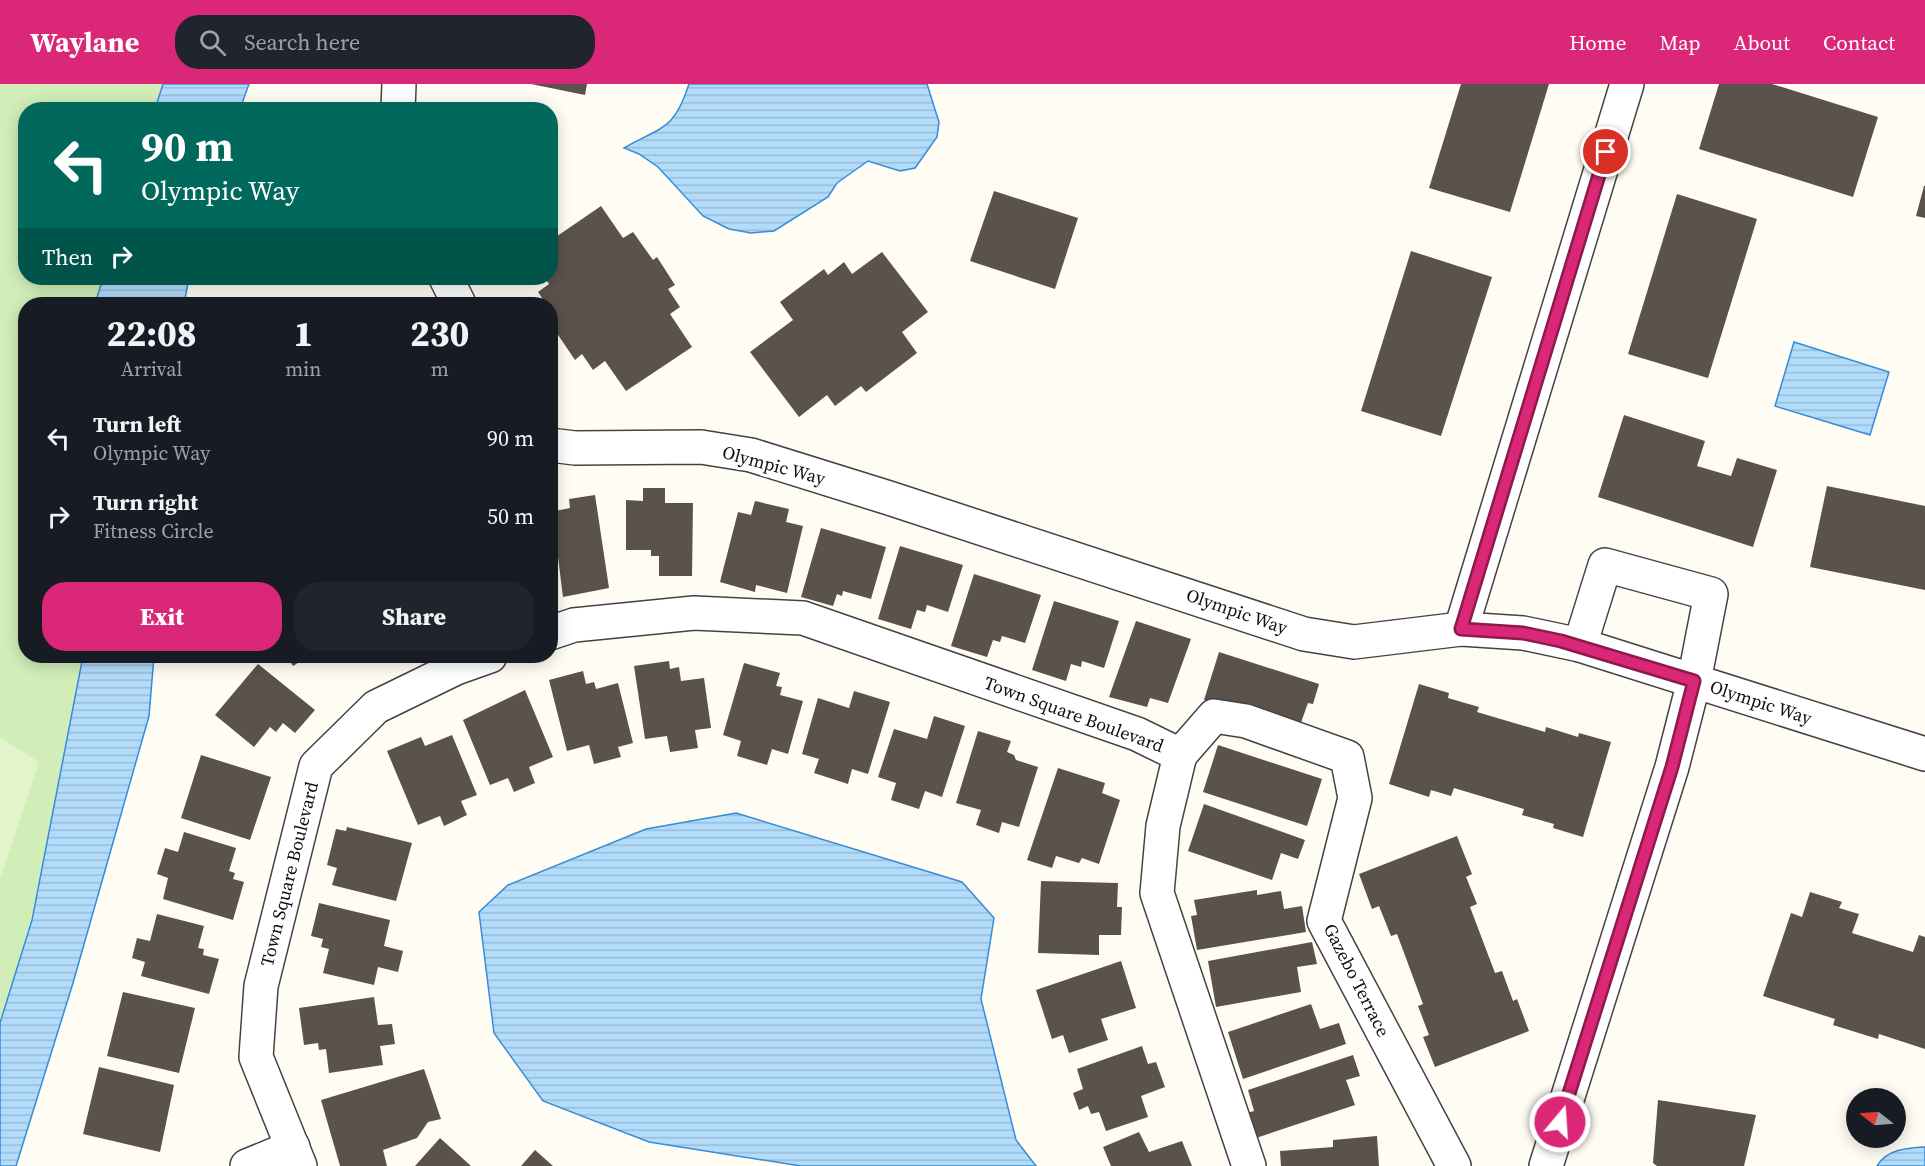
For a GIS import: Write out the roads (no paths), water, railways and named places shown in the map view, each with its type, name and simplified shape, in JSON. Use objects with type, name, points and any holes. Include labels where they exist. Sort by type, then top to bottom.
[{"type":"street","points":[[398,102],[399,84]]},
{"type":"street","points":[[1461,629],[1627,84]]},
{"type":"street","name":"Olympic Way","points":[[558,446],[574,448],[701,447],[751,455],[900,501],[1304,634],[1354,642],[1461,629],[1523,633],[1580,645],[1925,754]]},
{"type":"street","points":[[1546,1166],[1672,767],[1694,681],[1711,594],[1605,565],[1580,645]]},
{"type":"street","name":"Town Square Boulevard","points":[[558,630],[574,625],[694,613],[803,618],[1137,734],[1180,755],[1163,826],[1157,893],[1249,1166]]},
{"type":"street","name":"Town Square Boulevard","points":[[247,1166],[296,1157],[256,1057],[261,986],[316,766],[376,707],[470,663]]},
{"type":"street","name":"Gazebo Terrace","points":[[1180,755],[1214,716],[1246,721],[1347,757],[1355,798],[1324,921],[1454,1166]]},
{"type":"water","points":[[163,84],[249,84],[243,102],[157,102]]},
{"type":"water","points":[[689,84],[927,84],[939,122],[937,137],[915,168],[900,171],[868,161],[837,183],[828,197],[774,231],[751,233],[729,229],[703,216],[658,167],[639,154],[624,148],[672,119],[678,111]]},
{"type":"water","points":[[101,285],[188,285],[185,297],[97,297]]},
{"type":"water","points":[[1794,342],[1889,372],[1870,435],[1775,406]]},
{"type":"water","points":[[82,663],[153,663],[149,716],[73,983],[16,1166],[0,1166],[0,1023],[32,920]]},
{"type":"water","points":[[736,813],[962,882],[994,918],[981,999],[1016,1140],[1036,1166],[801,1166],[649,1142],[543,1101],[494,1033],[479,912],[508,885],[646,829]]},
{"type":"water","points":[[1925,1147],[1925,1166],[1877,1166],[1881,1160],[1892,1153]]}]
